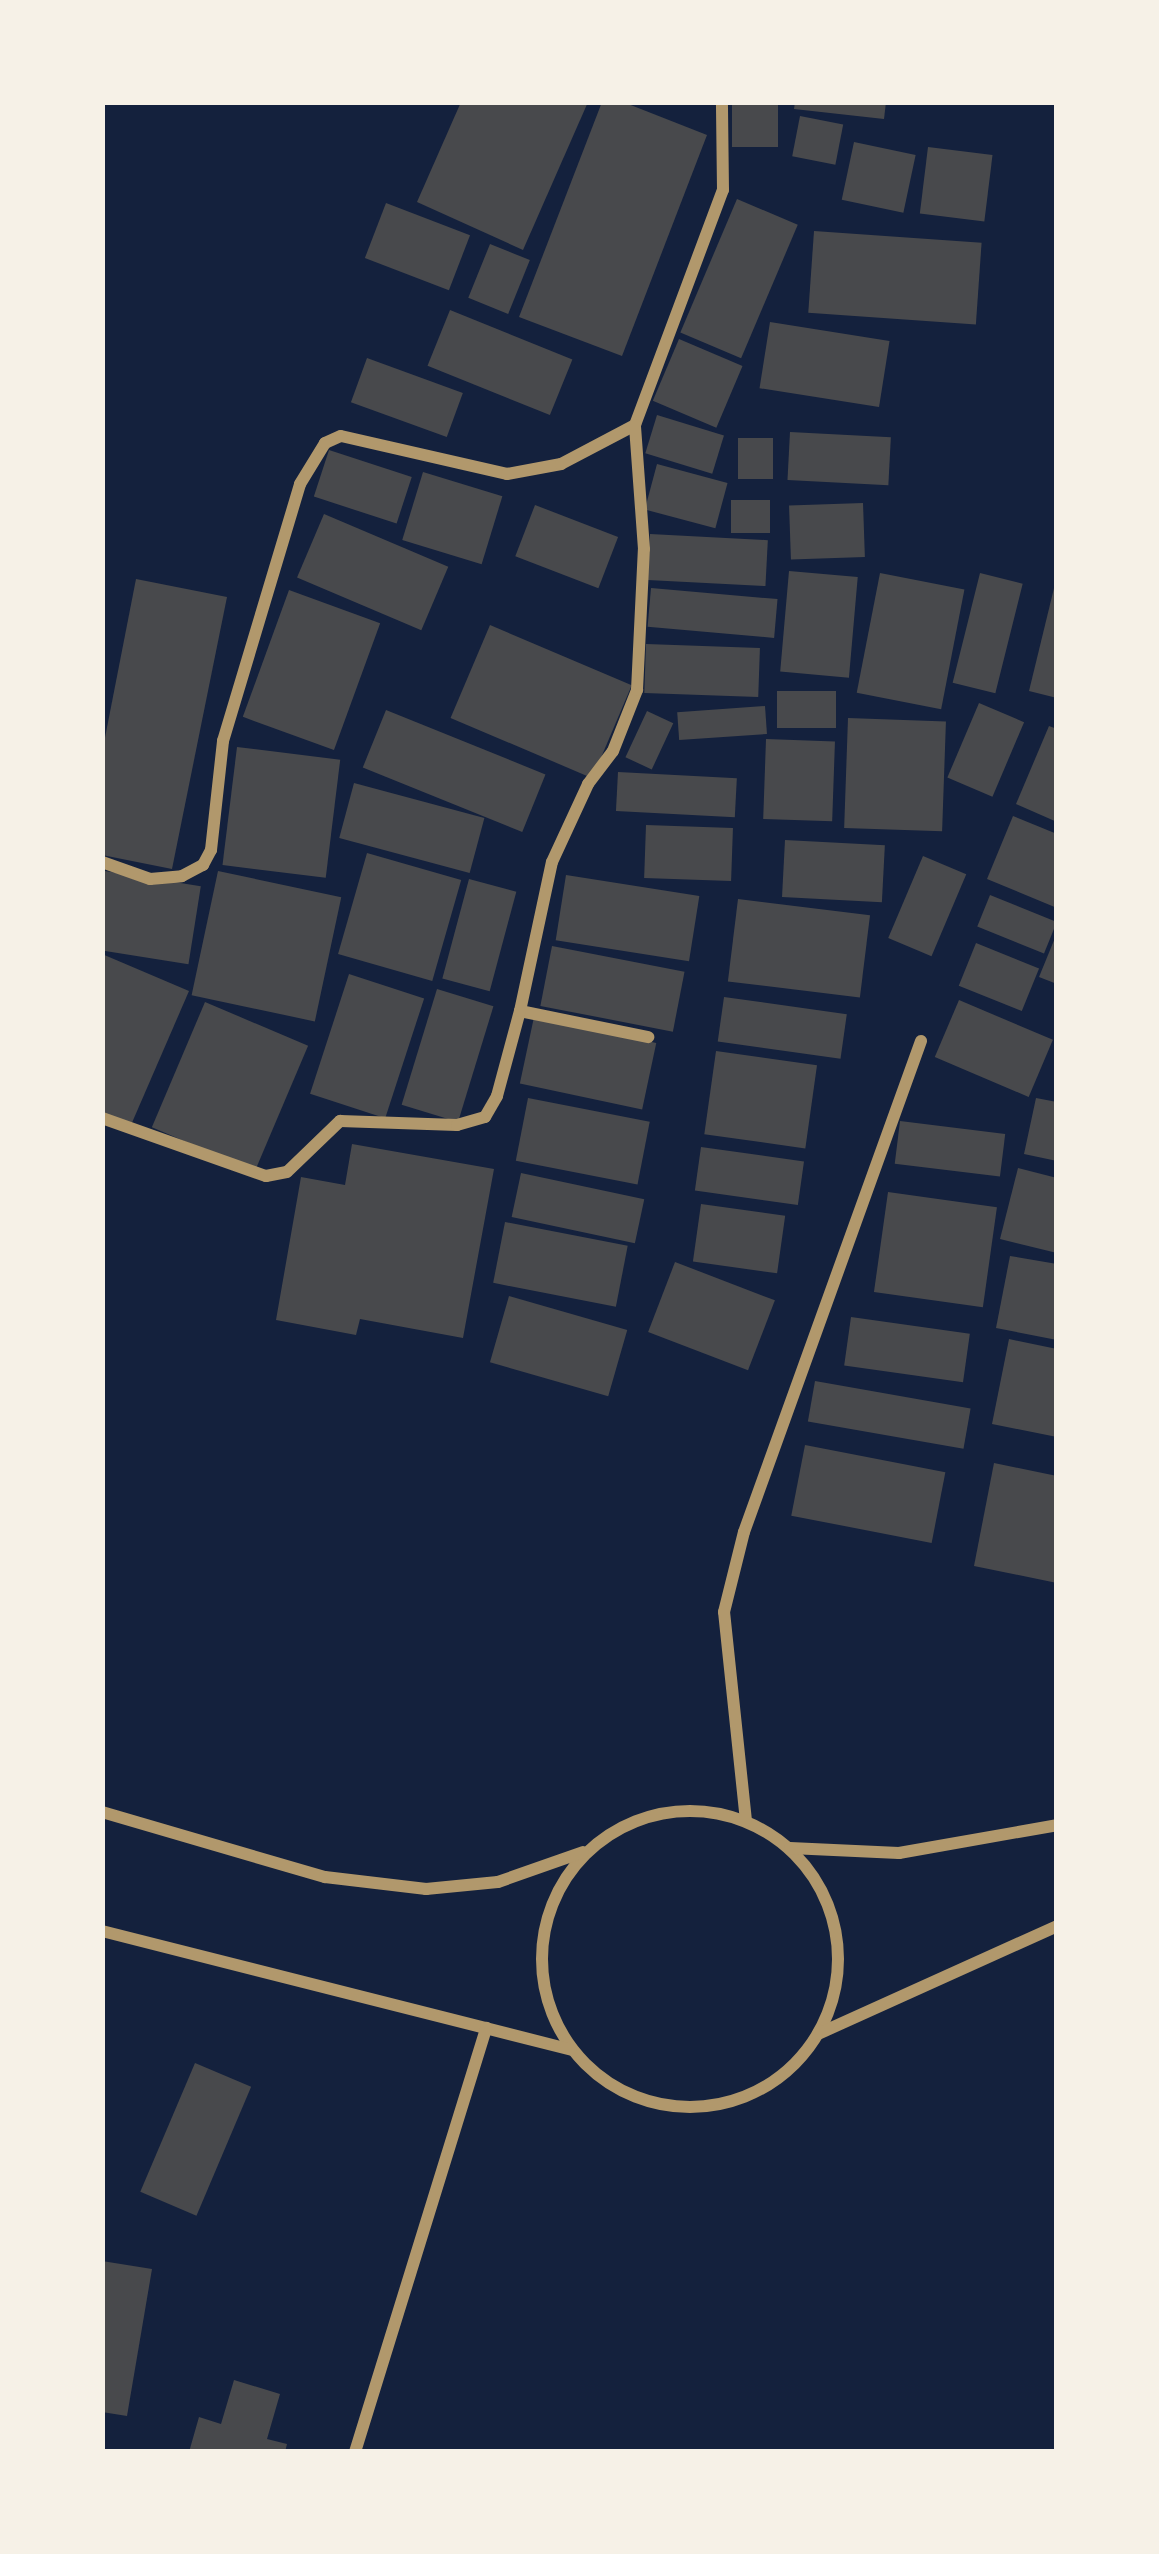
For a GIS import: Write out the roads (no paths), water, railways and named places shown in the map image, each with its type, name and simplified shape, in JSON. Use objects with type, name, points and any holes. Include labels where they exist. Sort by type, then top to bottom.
[{"type":"street","points":[[102,1118],[275,1176],[287,1172],[340,1121],[457,1125],[485,1117],[497,1096],[520,1011],[552,862],[588,784],[613,751],[637,690],[644,549],[635,425],[723,190],[722,102]]},
{"type":"street","points":[[102,862],[150,879],[182,876],[203,865],[211,850],[224,741],[300,484],[325,443],[341,436],[507,474],[561,464],[635,425]]},
{"type":"street","points":[[520,1011],[648,1037]]},
{"type":"street","points":[[746,1821],[724,1612],[743,1532],[921,1041]]},
{"type":"street","points":[[704,1810],[746,1821],[790,1848],[823,1892],[835,1926],[838,1963],[832,2000],[818,2034],[792,2067],[758,2092],[718,2106],[676,2108],[635,2098],[599,2079],[570,2049],[545,1997],[542,1938],[561,1883],[588,1850],[622,1826],[662,1811],[704,1810]]},
{"type":"street","points":[[102,1812],[325,1877],[426,1889],[498,1882],[588,1850]]},
{"type":"street","points":[[790,1848],[899,1853],[1057,1825]]},
{"type":"street","points":[[818,2034],[1057,1926]]},
{"type":"street","points":[[102,1931],[570,2049]]},
{"type":"street","points":[[355,2452],[486,2028]]}]
